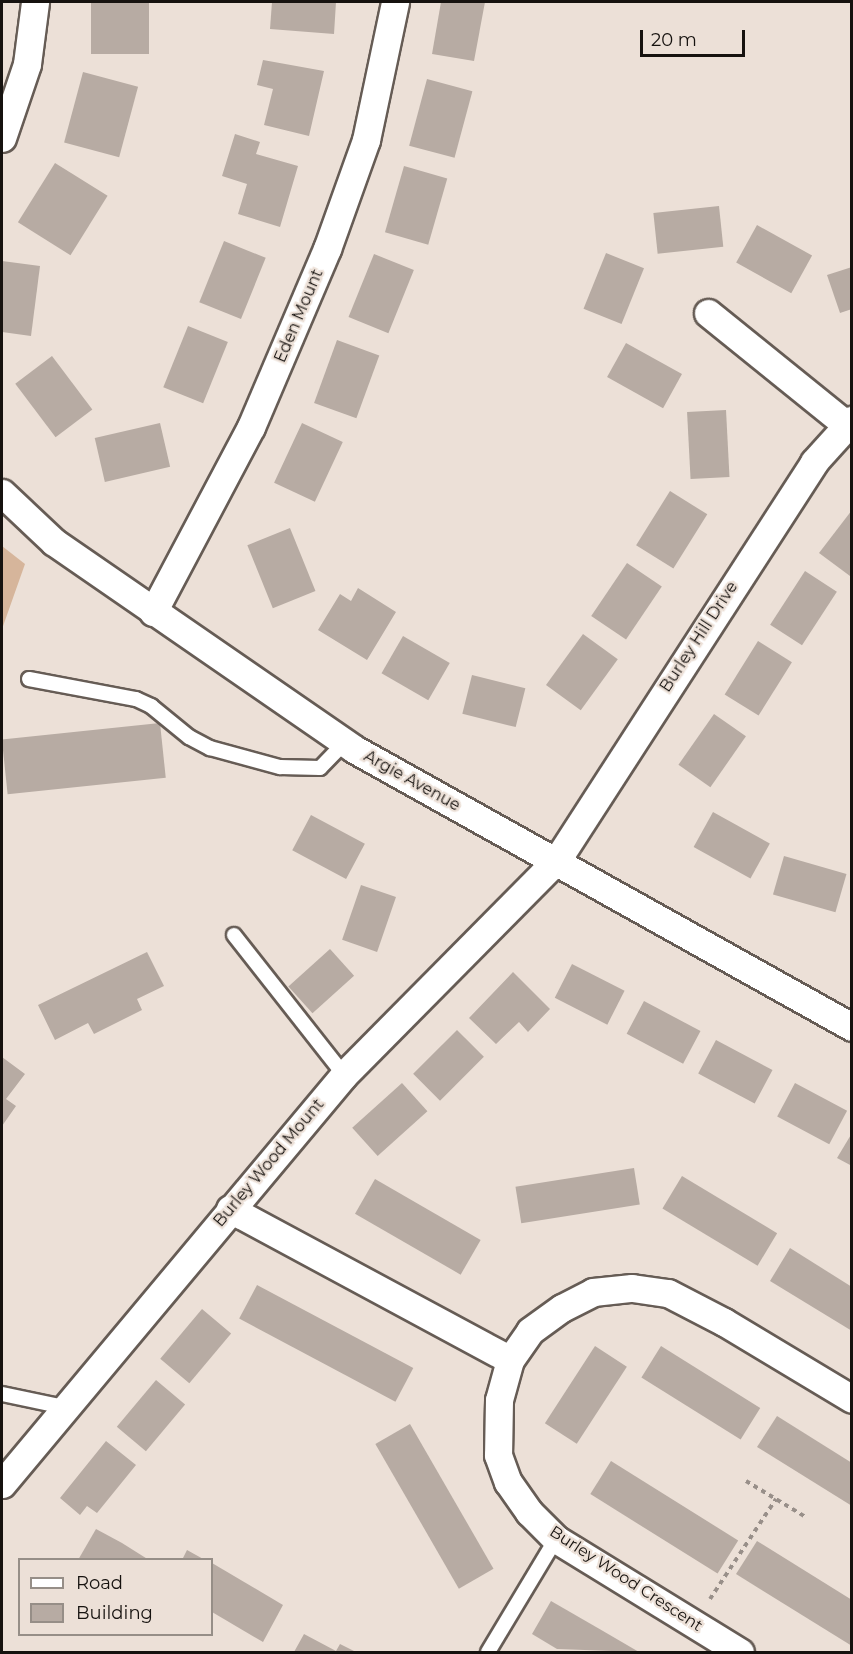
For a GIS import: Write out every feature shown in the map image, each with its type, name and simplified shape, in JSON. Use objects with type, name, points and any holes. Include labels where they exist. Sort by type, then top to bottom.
[{"type":"street","points":[[2,138],[27,64],[35,2]]},
{"type":"street","name":"Eden Mount","points":[[153,612],[251,427],[327,249],[366,140],[394,2]]},
{"type":"street","points":[[708,314],[849,423]]},
{"type":"street","name":"Burley Hill Drive","points":[[557,860],[813,462],[849,423]]},
{"type":"street","name":"Argie Avenue","points":[[2,493],[54,542],[344,743],[557,860],[852,1027]]},
{"type":"street","name":"Burley Wood Mount","points":[[2,1484],[64,1407],[344,1075],[557,860]]},
{"type":"street","points":[[230,1209],[510,1360]]},
{"type":"street","name":"Burley Wood Crescent","points":[[740,1653],[556,1539],[529,1512],[508,1482],[498,1455],[499,1400],[510,1360],[530,1330],[562,1308],[592,1292],[632,1288],[669,1293],[852,1399]]},
{"type":"lane","points":[[29,679],[136,699],[151,706],[189,737],[210,748],[280,767],[320,768],[344,743]]},
{"type":"lane","points":[[234,935],[344,1075]]},
{"type":"lane","points":[[2,1395],[64,1407]]},
{"type":"lane","points":[[488,1653],[556,1539]]},
{"type":"path","points":[[746,1481],[804,1516]]},
{"type":"path","points":[[694,1624],[776,1499]]},
{"type":"shaded area","points":[[2,546],[25,564],[2,629]]},
{"type":"building","points":[[91,2],[149,2],[149,54],[91,54]]},
{"type":"building","points":[[272,2],[336,2],[334,34],[270,29]]},
{"type":"building","points":[[441,2],[485,2],[474,61],[432,54]]},
{"type":"building","points":[[263,60],[324,71],[309,136],[264,125],[273,89],[257,85]]},
{"type":"building","points":[[83,72],[138,87],[119,157],[64,143]]},
{"type":"building","points":[[427,79],[472,91],[455,158],[409,146]]},
{"type":"building","points":[[235,134],[260,142],[256,154],[298,166],[280,227],[238,214],[247,184],[222,176]]},
{"type":"building","points":[[55,163],[108,196],[70,255],[18,222]]},
{"type":"building","points":[[404,166],[447,178],[428,245],[385,232]]},
{"type":"building","points":[[719,206],[723,247],[658,254],[653,213]]},
{"type":"building","points":[[757,225],[812,256],[791,293],[736,263]]},
{"type":"building","points":[[224,241],[266,258],[241,319],[199,302]]},
{"type":"building","points":[[606,253],[644,268],[622,324],[584,309]]},
{"type":"building","points":[[374,254],[414,270],[388,333],[349,317]]},
{"type":"building","points":[[2,261],[40,266],[31,336],[2,332]]},
{"type":"building","points":[[852,267],[852,309],[840,313],[827,275]]},
{"type":"building","points":[[188,326],[228,342],[203,403],[163,387]]},
{"type":"building","points":[[337,340],[379,355],[356,418],[314,403]]},
{"type":"building","points":[[626,343],[682,374],[663,408],[607,377]]},
{"type":"building","points":[[52,356],[92,410],[56,437],[15,384]]},
{"type":"building","points":[[726,410],[730,477],[691,479],[687,412]]},
{"type":"building","points":[[160,423],[170,467],[105,482],[95,438]]},
{"type":"building","points":[[302,423],[343,442],[315,502],[274,483]]},
{"type":"building","points":[[670,491],[707,514],[673,569],[636,545]]},
{"type":"building","points":[[852,510],[852,574],[850,576],[819,553]]},
{"type":"building","points":[[290,528],[315,591],[273,608],[247,545]]},
{"type":"building","points":[[627,563],[662,586],[626,640],[591,616]]},
{"type":"building","points":[[805,571],[837,592],[802,645],[770,625]]},
{"type":"building","points":[[358,588],[396,612],[367,660],[318,630],[340,594],[351,601]]},
{"type":"building","points":[[583,634],[618,659],[581,710],[546,685]]},
{"type":"building","points":[[403,636],[450,663],[428,700],[382,673]]},
{"type":"building","points":[[758,641],[792,662],[759,716],[725,694]]},
{"type":"building","points":[[472,675],[525,688],[516,727],[462,714]]},
{"type":"building","points":[[714,714],[746,736],[710,787],[678,765]]},
{"type":"building","points":[[160,723],[166,778],[8,794],[2,740]]},
{"type":"building","points":[[713,812],[770,844],[750,878],[694,847]]},
{"type":"building","points":[[311,815],[365,844],[346,879],[292,850]]},
{"type":"building","points":[[784,856],[846,874],[835,912],[773,894]]},
{"type":"building","points":[[361,885],[396,897],[377,952],[342,940]]},
{"type":"building","points":[[330,949],[354,976],[312,1013],[288,986]]},
{"type":"building","points":[[147,952],[164,986],[137,999],[142,1010],[94,1034],[88,1023],[55,1040],[38,1005]]},
{"type":"building","points":[[572,964],[625,991],[607,1025],[555,998]]},
{"type":"building","points":[[513,972],[550,1009],[528,1032],[519,1022],[496,1044],[469,1018]]},
{"type":"building","points":[[644,1001],[701,1031],[683,1064],[627,1034]]},
{"type":"building","points":[[457,1030],[484,1057],[440,1101],[413,1074]]},
{"type":"building","points":[[716,1040],[773,1070],[755,1104],[698,1074]]},
{"type":"building","points":[[2,1057],[25,1074],[6,1099],[16,1106],[2,1126]]},
{"type":"building","points":[[402,1083],[427,1111],[378,1156],[352,1128]]},
{"type":"building","points":[[795,1083],[847,1111],[829,1144],[777,1117]]},
{"type":"building","points":[[852,1133],[852,1166],[837,1158]]},
{"type":"building","points":[[634,1168],[640,1205],[521,1223],[515,1187]]},
{"type":"building","points":[[682,1176],[777,1233],[758,1266],[662,1209]]},
{"type":"building","points":[[375,1179],[481,1240],[461,1275],[355,1214]]},
{"type":"building","points":[[790,1248],[852,1287],[852,1331],[770,1281]]},
{"type":"building","points":[[257,1285],[413,1368],[395,1402],[239,1319]]},
{"type":"building","points":[[202,1309],[231,1333],[189,1383],[160,1359]]},
{"type":"building","points":[[595,1346],[627,1367],[577,1444],[545,1423]]},
{"type":"building","points":[[661,1346],[760,1408],[741,1439],[641,1377]]},
{"type":"building","points":[[156,1380],[185,1404],[146,1451],[117,1427]]},
{"type":"building","points":[[777,1416],[852,1463],[852,1506],[757,1447]]},
{"type":"building","points":[[410,1424],[494,1569],[459,1589],[375,1444]]},
{"type":"building","points":[[106,1441],[136,1465],[97,1513],[87,1506],[80,1515],[60,1498]]},
{"type":"building","points":[[611,1461],[738,1540],[718,1574],[590,1494]]},
{"type":"building","points":[[96,1529],[146,1558],[79,1558]]},
{"type":"building","points":[[757,1541],[852,1600],[852,1646],[736,1574]]},
{"type":"building","points":[[187,1550],[201,1558],[183,1558]]},
{"type":"building","points":[[213,1564],[283,1605],[263,1642],[213,1613]]},
{"type":"building","points":[[551,1601],[639,1652],[557,1649],[532,1634]]},
{"type":"building","points":[[304,1634],[336,1651],[340,1644],[356,1652],[294,1652]]}]
